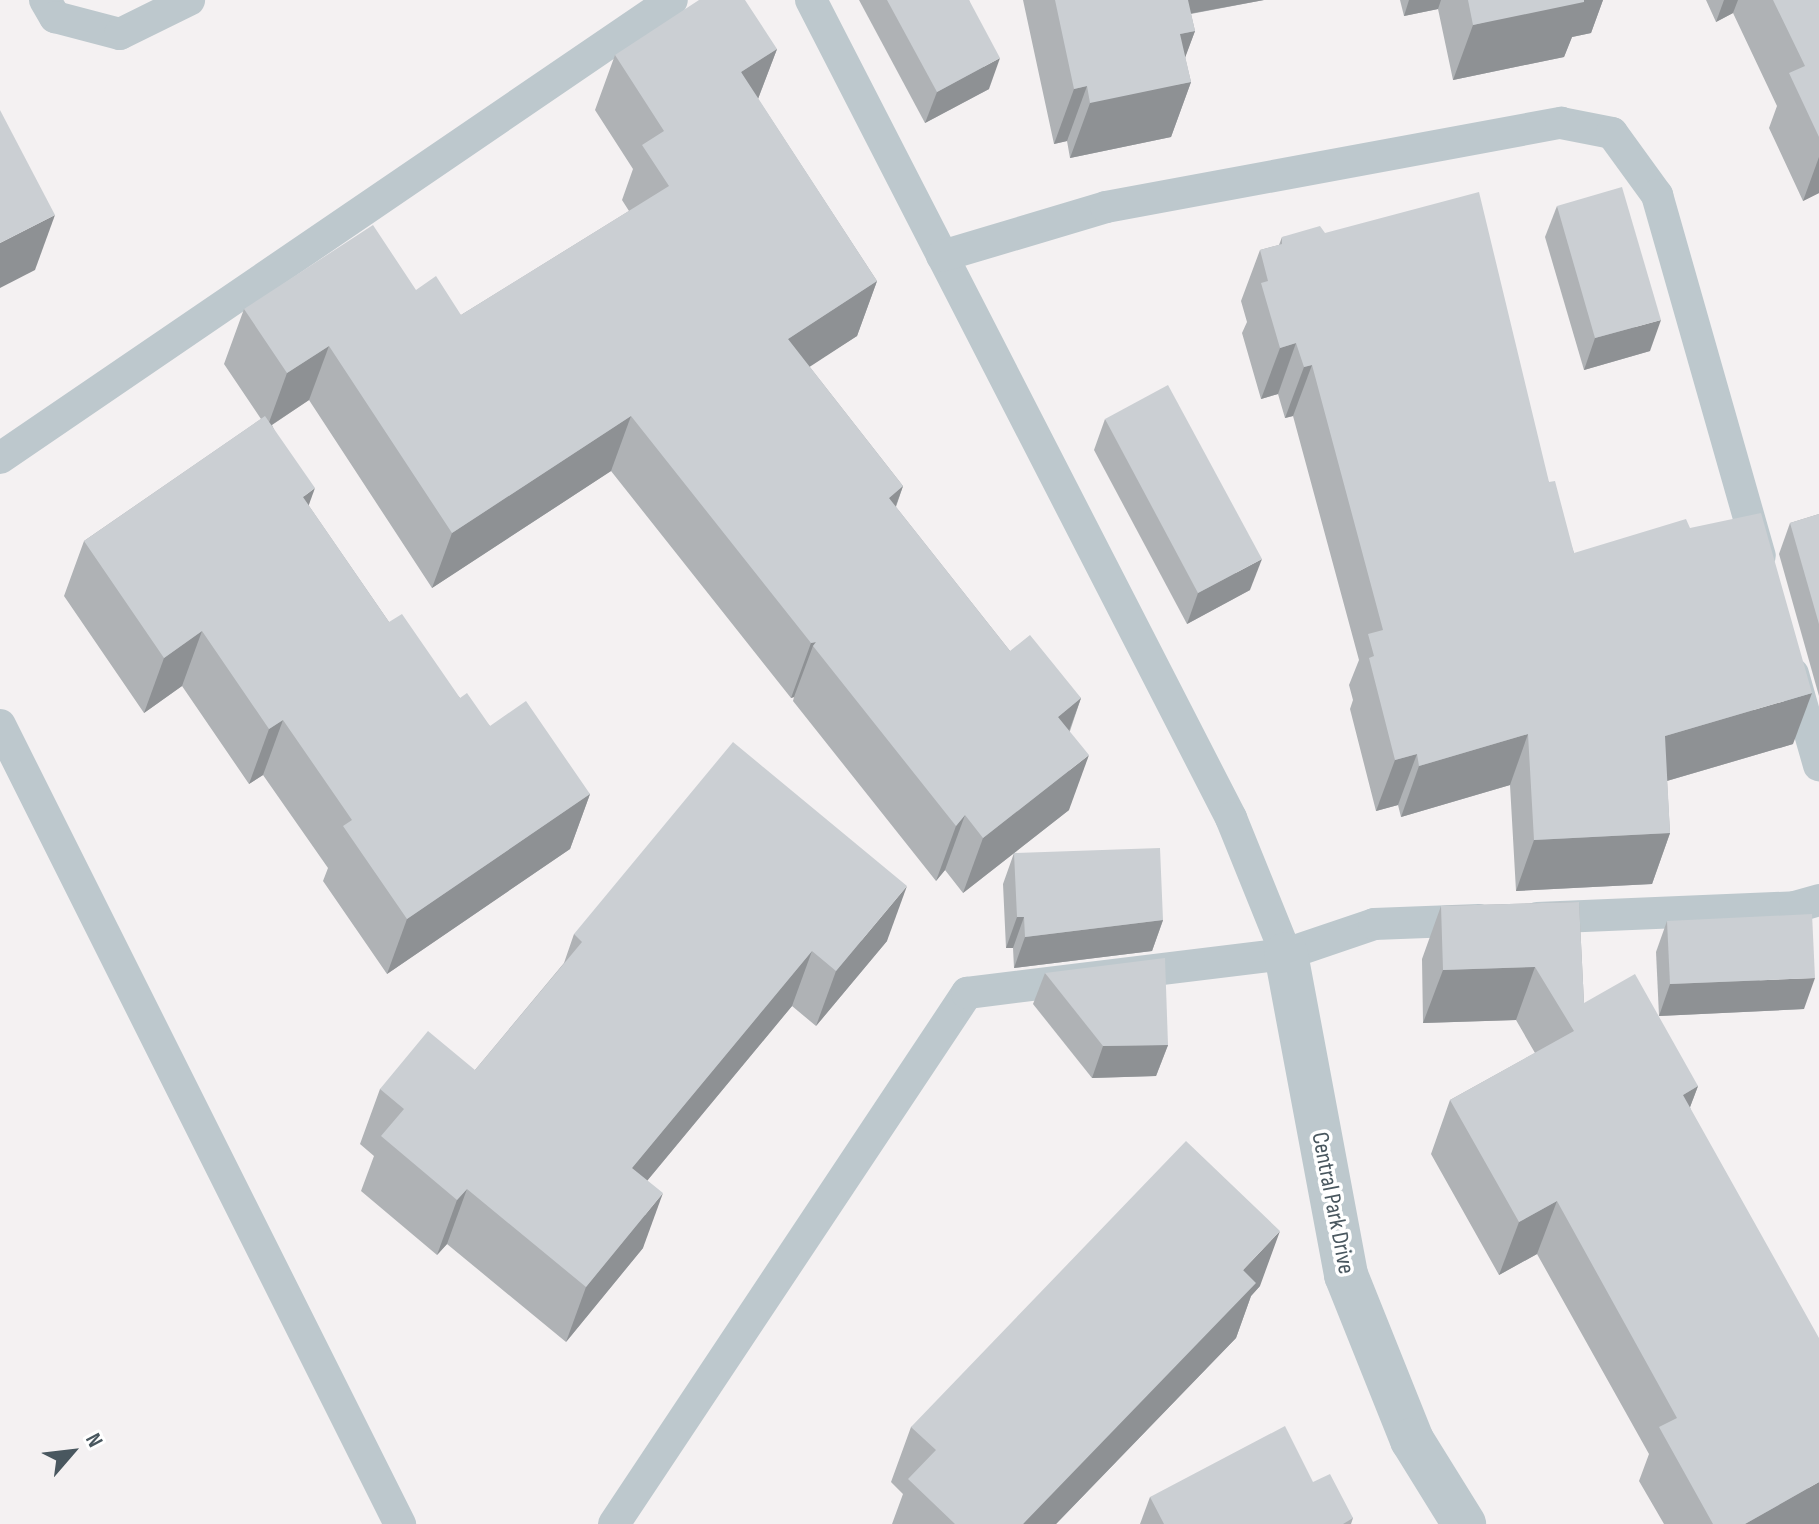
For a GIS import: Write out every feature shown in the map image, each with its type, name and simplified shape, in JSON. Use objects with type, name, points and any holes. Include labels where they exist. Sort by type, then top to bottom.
[{"type":"street","name":"Central Park Drive","points":[[1286,954],[1346,1275],[1412,1440],[1464,1524]]},
{"type":"lane","points":[[45,0],[55,17],[120,34],[189,0]]},
{"type":"lane","points":[[0,458],[672,0]]},
{"type":"lane","points":[[811,0],[1231,818],[1286,954]]},
{"type":"lane","points":[[942,256],[1106,207],[1561,123],[1612,133],[1657,195],[1768,585]]},
{"type":"lane","points":[[1785,645],[1819,765]]},
{"type":"lane","points":[[0,725],[400,1524]]},
{"type":"lane","points":[[614,1524],[967,993],[1286,954],[1374,924],[1795,907],[1819,900]]},
{"type":"building","points":[[699,0],[745,0],[777,49],[741,72],[877,281],[788,339],[903,486],[889,498],[1010,651],[1030,635],[1081,698],[1058,717],[1089,755],[983,838],[965,815],[956,826],[813,646],[816,642],[811,643],[631,416],[452,533],[329,346],[287,373],[244,309],[373,225],[416,290],[436,276],[461,315],[669,186],[642,145],[664,131],[615,55]]},
{"type":"building","points":[[887,0],[969,0],[1000,58],[937,92]]},
{"type":"building","points":[[1055,0],[1188,0],[1195,31],[1180,34],[1191,82],[1090,103],[1087,86],[1074,89]]},
{"type":"building","points":[[1468,0],[1584,0],[1584,2],[1473,25]]},
{"type":"building","points":[[1773,0],[1819,0],[1819,137],[1789,73],[1805,66]]},
{"type":"building","points":[[0,110],[55,215],[0,243]]},
{"type":"building","points":[[1622,187],[1661,320],[1595,338],[1557,206]]},
{"type":"building","points":[[1479,192],[1549,482],[1555,481],[1574,553],[1686,519],[1690,528],[1761,513],[1812,693],[1665,736],[1670,833],[1534,840],[1528,734],[1419,766],[1417,754],[1395,760],[1369,658],[1374,656],[1368,634],[1383,630],[1312,365],[1304,367],[1296,343],[1280,348],[1261,283],[1268,281],[1260,250],[1282,244],[1282,237],[1320,226],[1325,233]]},
{"type":"building","points":[[1168,385],[1262,559],[1198,593],[1105,419]]},
{"type":"building","points":[[265,416],[315,488],[303,497],[389,622],[402,614],[460,698],[467,693],[490,726],[526,701],[590,794],[407,919],[343,826],[352,820],[283,720],[269,729],[202,631],[164,658],[84,541]]},
{"type":"building","points":[[1819,514],[1819,624],[1790,523]]},
{"type":"building","points":[[733,742],[907,886],[836,971],[812,951],[632,1168],[663,1193],[586,1287],[467,1189],[457,1200],[381,1136],[404,1109],[380,1089],[428,1031],[475,1070],[582,942],[574,934]]},
{"type":"building","points":[[1160,848],[1163,920],[1025,937],[1024,917],[1017,917],[1014,853]]},
{"type":"building","points":[[1579,902],[1584,1003],[1635,974],[1698,1086],[1683,1095],[1819,1338],[1819,1482],[1745,1524],[1713,1524],[1659,1427],[1677,1418],[1557,1201],[1519,1222],[1450,1100],[1574,1031],[1535,967],[1443,970],[1441,906]]},
{"type":"building","points":[[1812,914],[1815,978],[1670,984],[1667,921]]},
{"type":"building","points":[[1165,958],[1168,1045],[1103,1046],[1045,973]]},
{"type":"building","points":[[1186,1141],[1280,1231],[1243,1270],[1256,1283],[1023,1524],[955,1524],[908,1479],[936,1450],[911,1427]]},
{"type":"building","points":[[1285,1426],[1313,1482],[1330,1474],[1353,1518],[1343,1524],[1164,1524],[1150,1497]]}]
